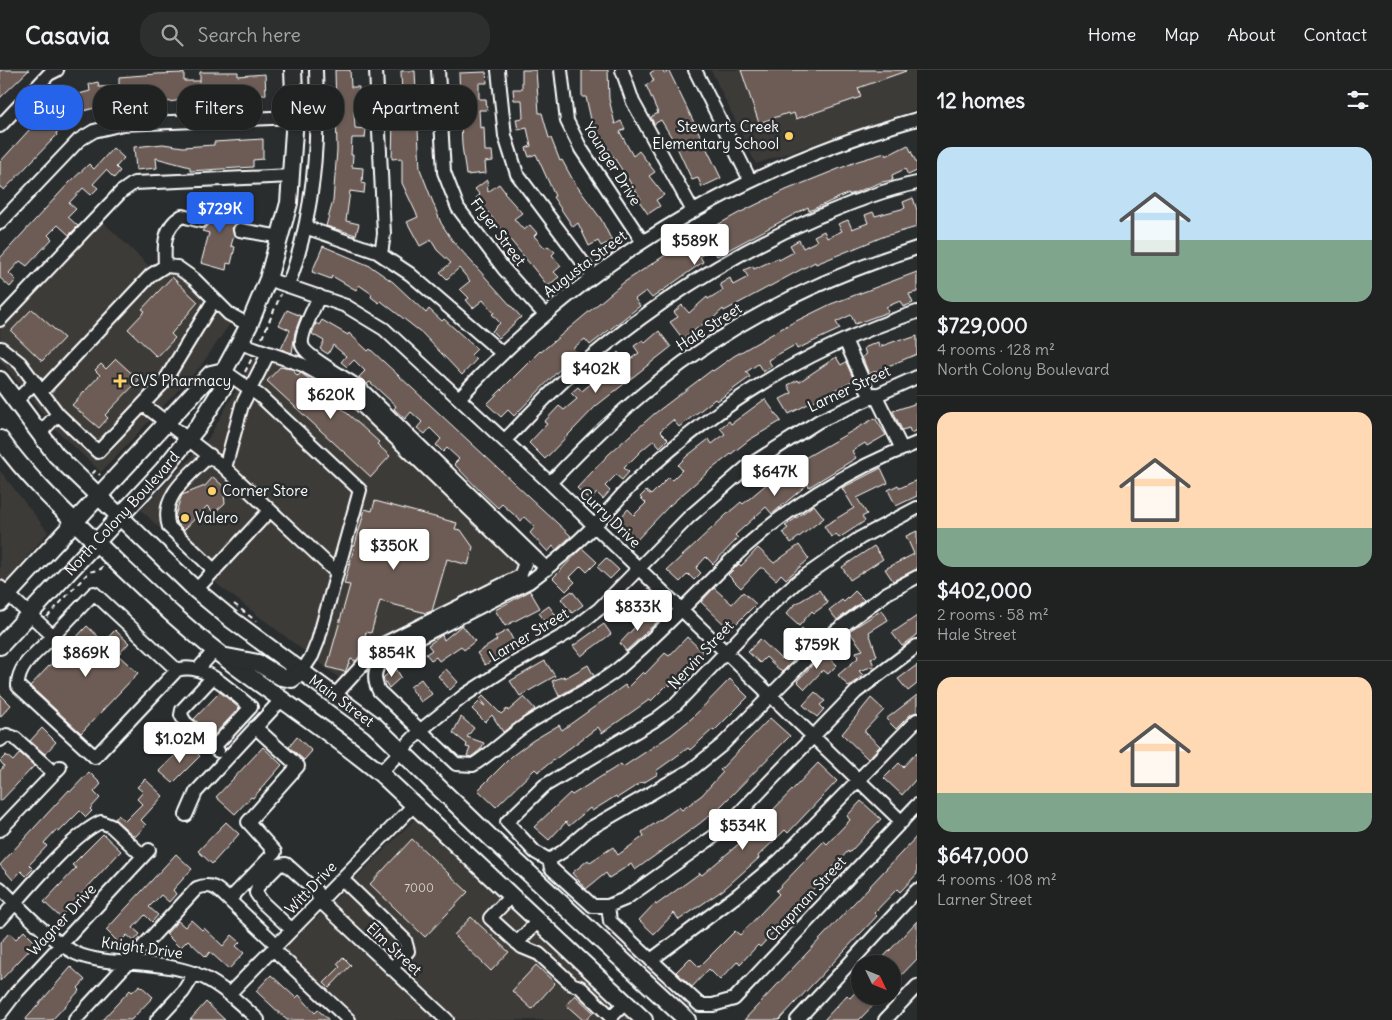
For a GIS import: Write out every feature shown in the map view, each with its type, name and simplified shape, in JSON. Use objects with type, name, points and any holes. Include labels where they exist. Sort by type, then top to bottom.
[{"type":"main road","name":"North Colony Boulevard","points":[[293,70],[294,85]]},
{"type":"main road","name":"North Colony Boulevard","points":[[0,646],[35,619],[96,543],[189,439],[226,384],[224,371],[249,325],[268,279],[281,237],[289,203],[294,130]]},
{"type":"main road","name":"North Colony Boulevard","points":[[3,595],[75,523],[211,374],[224,371]]},
{"type":"main road","name":"Main Street","points":[[0,380],[39,434],[98,497],[196,590],[232,620],[374,725],[491,838],[687,1020]]},
{"type":"main road","points":[[0,439],[19,466],[75,523],[165,608],[218,653],[342,742],[380,773],[644,1020]]},
{"type":"main road","points":[[218,653],[258,664],[281,677],[292,679],[302,672]]},
{"type":"street","points":[[0,126],[49,74],[57,70]]},
{"type":"street","points":[[288,286],[306,227],[314,178],[317,135],[316,70]]},
{"type":"street","points":[[376,70],[384,234],[381,254]]},
{"type":"street","name":"Fryer Street","points":[[438,70],[444,172],[458,208],[504,269],[545,315]]},
{"type":"street","points":[[498,70],[505,136],[517,174],[594,276]]},
{"type":"street","name":"Younger Drive","points":[[561,70],[568,121],[581,149],[642,241]]},
{"type":"street","points":[[622,70],[633,102],[693,211]]},
{"type":"street","points":[[695,70],[750,180]]},
{"type":"street","points":[[0,223],[79,140],[94,131],[123,124],[272,118]]},
{"type":"street","name":"Augusta Street","points":[[459,398],[502,353],[545,315],[642,241],[750,180],[823,149],[917,119]]},
{"type":"street","points":[[0,320],[121,192],[134,183],[292,176]]},
{"type":"street","points":[[505,440],[568,377],[628,327],[690,283],[756,245],[801,224],[873,196],[917,183]]},
{"type":"street","points":[[165,266],[165,238],[172,222],[182,216],[201,221]]},
{"type":"street","points":[[306,227],[381,254],[410,274],[502,353]]},
{"type":"street","points":[[240,230],[281,237]]},
{"type":"street","name":"Hale Street","points":[[550,483],[611,421],[655,383],[700,351],[755,318],[824,282],[917,248]]},
{"type":"street","points":[[16,401],[38,386],[151,275],[165,266],[177,267],[228,314],[249,325]]},
{"type":"street","name":"Curry Drive","points":[[268,279],[346,306],[384,329],[505,440],[902,822]]},
{"type":"street","points":[[319,296],[301,345],[307,354],[343,375],[360,388],[547,569]]},
{"type":"street","points":[[1,348],[20,362],[58,414],[98,452],[164,382],[214,300]]},
{"type":"street","points":[[917,312],[874,326],[845,340],[768,379],[725,406],[676,444],[637,479],[594,526],[547,569],[529,582],[387,654],[378,663],[374,682],[379,691],[422,729],[456,764],[473,765],[529,723],[579,695],[616,670],[682,611],[730,561],[768,529],[850,473],[917,443]]},
{"type":"street","points":[[845,340],[872,395],[902,449]]},
{"type":"street","points":[[240,343],[303,365],[342,388],[525,563],[520,576],[381,644],[335,695]]},
{"type":"street","points":[[224,468],[242,405],[268,354]]},
{"type":"street","points":[[224,371],[250,388],[360,490],[312,656],[302,672]]},
{"type":"street","name":"Larner Street","points":[[380,773],[422,729],[466,695],[511,665],[568,633],[599,609],[637,567],[688,518],[748,466],[819,421],[872,395],[917,376]]},
{"type":"street","points":[[144,405],[166,424],[210,455],[337,573]]},
{"type":"street","points":[[39,434],[58,414]]},
{"type":"street","points":[[210,455],[171,495],[166,508],[166,518],[170,527],[214,571]]},
{"type":"street","name":"Nervin Street","points":[[549,860],[535,852],[507,822],[544,786],[655,720],[676,704],[724,652],[798,580],[860,538],[917,508]]},
{"type":"street","points":[[196,590],[270,510]]},
{"type":"street","points":[[917,577],[887,593],[830,636],[722,745],[691,770],[589,829],[562,852],[549,860],[551,868],[593,906],[608,906],[624,899],[724,830],[856,692],[917,646]]},
{"type":"street","points":[[177,670],[94,593],[23,667],[18,676],[18,686],[95,757],[177,670],[185,667],[199,668],[251,707],[214,747]]},
{"type":"street","points":[[3,595],[35,619],[53,636]]},
{"type":"street","points":[[199,668],[218,653]]},
{"type":"street","points":[[213,678],[182,710],[181,715],[185,722],[226,758]]},
{"type":"street","points":[[186,815],[192,797],[282,699]]},
{"type":"street","points":[[608,906],[610,920],[650,960],[732,899],[779,861],[917,720]]},
{"type":"street","points":[[229,900],[274,852],[248,822],[298,766],[256,727]]},
{"type":"street","points":[[0,740],[7,735],[15,738],[57,770],[0,830]]},
{"type":"street","name":"Witt Drive","points":[[230,993],[414,805]]},
{"type":"street","name":"Chapman Street","points":[[650,960],[700,1005],[734,999],[917,806]]},
{"type":"street","name":"Wagner Drive","points":[[0,1014],[16,993],[146,853],[111,826],[102,822],[91,826],[73,842],[16,903]]},
{"type":"street","name":"Elm Street","points":[[292,930],[263,903],[256,893],[258,886],[279,864],[286,864],[316,892],[320,901],[447,1020]]},
{"type":"street","points":[[342,879],[405,940],[408,951],[391,969]]},
{"type":"street","points":[[75,1020],[197,888],[205,884],[215,887],[229,900],[349,1020]]},
{"type":"street","name":"Knight Drive","points":[[0,888],[62,944],[84,956],[128,963],[175,967],[195,973],[211,980],[230,993],[250,1017]]},
{"type":"street","points":[[797,1020],[917,890]]},
{"type":"street","points":[[511,896],[490,918],[522,947],[539,954],[575,985],[580,987],[611,1017],[625,1003]]},
{"type":"street","points":[[0,920],[16,903]]},
{"type":"street","points":[[517,943],[538,921]]},
{"type":"street","points":[[575,985],[590,970]]},
{"type":"street","points":[[157,1020],[183,992],[195,973]]},
{"type":"street","points":[[885,1020],[917,986]]},
{"type":"path","points":[[91,475],[95,471],[100,475]]},
{"type":"path","points":[[35,619],[89,572],[101,569],[103,565]]},
{"type":"shaded area","name":"Stewarts Creek Elementary School","points":[[711,70],[917,70],[917,109],[756,164]]},
{"type":"shaded area","points":[[103,222],[149,266],[166,257],[185,264],[238,312],[200,367],[101,472],[56,430],[0,360],[0,328]]},
{"type":"shaded area","points":[[261,347],[308,362],[533,563],[527,581],[383,652],[351,687],[217,584],[141,510],[208,439]]},
{"type":"shaded area","points":[[0,471],[48,532],[0,589]]},
{"type":"shaded area","points":[[416,818],[629,1020],[353,1020],[281,953]]},
{"type":"building","points":[[0,70],[29,70],[0,98]]},
{"type":"building","points":[[335,70],[350,70],[351,87],[354,87],[354,130],[366,130],[365,138],[352,138],[352,167],[363,168],[362,183],[365,184],[364,193],[350,191],[346,221],[359,224],[356,235],[326,226],[333,201],[336,130],[344,130],[344,85],[335,85]]},
{"type":"building","points":[[522,70],[536,70],[539,113],[542,113],[549,138],[551,138],[560,161],[562,160],[574,182],[601,219],[612,241],[601,246],[598,241],[589,246],[578,223],[573,227],[553,197],[555,196],[536,154],[529,157],[526,148],[531,146],[527,128],[518,130],[516,119],[523,118],[522,100],[514,100],[513,89],[522,89]]},
{"type":"building","points":[[582,70],[608,70],[609,99],[615,124],[621,121],[625,129],[620,132],[633,156],[639,151],[655,172],[649,176],[664,195],[656,200],[660,206],[648,214],[639,201],[641,199],[592,124],[586,97],[582,97]]},
{"type":"building","points":[[655,70],[663,70],[664,73],[669,71],[721,178],[702,187],[698,178],[692,180],[675,143],[661,120],[654,124],[651,117],[658,113],[646,85],[654,81],[650,73]]},
{"type":"building","points":[[741,70],[906,71],[858,88],[861,97],[796,119],[794,113],[789,115],[788,113],[759,123]]},
{"type":"building","points":[[401,71],[415,71],[416,85],[402,85]]},
{"type":"building","points":[[200,72],[238,72],[238,76],[265,74],[266,95],[262,95],[262,85],[177,85],[177,101],[167,102],[167,85],[119,85],[119,77],[184,73],[184,81],[200,81]]},
{"type":"building","points":[[486,72],[487,83],[479,83],[479,99],[486,99],[487,110],[479,110],[480,128],[484,127],[485,151],[492,151],[493,161],[485,162],[486,173],[466,175],[461,130],[477,130],[477,85],[460,85],[459,73]]},
{"type":"building","points":[[98,82],[99,85],[93,85],[93,108],[83,111],[83,93],[90,91],[89,84]]},
{"type":"building","points":[[29,130],[60,130],[4,190],[0,187],[0,162]]},
{"type":"building","points":[[393,130],[418,130],[420,169],[441,223],[452,240],[521,317],[499,338],[492,331],[500,323],[483,300],[473,308],[466,300],[469,298],[460,289],[470,281],[459,268],[447,279],[440,272],[451,263],[437,250],[431,240],[420,246],[407,222],[418,217],[402,183],[402,158],[392,159]]},
{"type":"building","points":[[263,139],[263,159],[253,160],[253,167],[190,171],[190,167],[156,158],[157,168],[136,170],[134,147],[163,144],[183,147],[214,145],[214,142]]},
{"type":"building","points":[[908,145],[917,164],[917,171],[908,175],[905,169],[892,175],[893,180],[882,182],[849,195],[849,193],[809,211],[808,207],[717,256],[713,249],[700,256],[703,262],[652,298],[646,291],[635,299],[640,306],[590,345],[585,339],[573,348],[577,352],[514,416],[508,410],[501,417],[487,404],[540,351],[623,283],[676,248],[737,214],[786,190],[858,161],[885,153],[886,156]]},
{"type":"building","points":[[113,148],[124,158],[116,167],[120,171],[114,178],[106,170],[93,184],[98,188],[91,195],[83,188],[69,203],[76,209],[68,217],[78,226],[69,235],[58,225],[48,235],[52,239],[27,266],[20,261],[9,273],[16,280],[10,287],[0,278],[0,258],[69,183],[89,164],[94,169]]},
{"type":"building","points":[[487,180],[488,192],[499,184],[504,193],[522,213],[514,219],[524,230],[530,225],[537,233],[534,236],[545,248],[548,246],[555,252],[552,255],[561,266],[554,272],[559,277],[548,286],[476,198],[480,195],[475,189]]},
{"type":"building","points":[[913,198],[917,210],[917,227],[885,236],[816,264],[815,262],[724,311],[723,309],[705,326],[703,324],[683,339],[670,322],[678,317],[674,312],[682,305],[689,313],[707,297],[708,299],[723,290],[720,284],[730,278],[733,285],[748,277],[744,270],[753,266],[754,269],[778,258],[779,260],[794,252],[790,245],[799,240],[803,248],[817,241],[814,236],[824,231],[827,238],[842,231],[838,224],[848,220],[852,229],[868,223],[865,215],[873,212],[875,216],[905,208],[903,202]]},
{"type":"building","points":[[211,199],[241,207],[238,222],[232,228],[234,235],[231,246],[235,247],[231,264],[227,263],[226,270],[201,263],[209,233],[202,231],[209,223],[207,215]]},
{"type":"building","points":[[323,246],[370,266],[393,282],[426,313],[429,309],[442,321],[444,319],[477,349],[471,355],[476,360],[462,375],[422,333],[381,301],[379,303],[371,297],[372,294],[359,285],[356,290],[332,276],[331,279],[312,272]]},
{"type":"building","points":[[917,272],[917,292],[909,294],[913,303],[903,307],[900,301],[886,307],[888,312],[855,324],[851,315],[836,322],[840,329],[797,349],[795,345],[768,360],[772,366],[763,372],[758,364],[746,372],[750,377],[717,401],[715,399],[679,427],[673,420],[660,431],[668,439],[660,447],[654,440],[642,450],[624,468],[629,472],[622,480],[616,475],[605,486],[610,491],[603,499],[597,493],[590,501],[577,488],[609,454],[654,414],[712,370],[734,356],[786,326],[831,304]]},
{"type":"building","points":[[172,277],[198,302],[171,334],[175,338],[157,357],[128,329],[145,311],[142,309]]},
{"type":"building","points":[[32,309],[64,338],[42,361],[11,331]]},
{"type":"building","points":[[287,310],[301,316],[295,332],[292,353],[281,349],[290,330],[279,325]]},
{"type":"building","points":[[322,320],[348,335],[349,333],[368,351],[370,349],[571,536],[556,550],[553,546],[548,552],[530,533],[535,527],[524,517],[521,521],[502,504],[498,508],[454,464],[459,459],[447,448],[443,452],[436,445],[441,439],[430,428],[425,434],[417,428],[422,422],[411,412],[405,419],[394,409],[396,406],[370,382],[367,384],[359,377],[365,371],[354,360],[347,367],[341,362],[346,356],[333,345],[328,354],[320,349],[324,341],[312,334],[316,323],[319,325]]},
{"type":"building","points":[[659,331],[671,347],[596,406],[545,459],[529,443],[547,424],[544,422],[559,406],[564,410],[577,399],[571,393],[578,387],[582,391],[615,364],[611,359],[618,352],[626,362],[639,353],[634,346],[643,340],[645,343]]},
{"type":"building","points":[[917,336],[917,354],[869,374],[862,357],[866,355],[864,348],[878,342],[879,347],[904,338],[905,340]]},
{"type":"building","points":[[836,357],[841,365],[846,362],[854,380],[789,414],[780,399],[792,393],[788,385],[798,380],[799,382]]},
{"type":"building","name":"CVS Pharmacy","points":[[116,359],[139,380],[105,415],[108,418],[99,428],[72,405],[100,375],[95,370],[101,364],[106,369]]},
{"type":"building","points":[[280,367],[291,369],[298,376],[301,373],[312,381],[302,400],[305,402],[318,387],[379,442],[377,444],[390,456],[371,477],[267,381]]},
{"type":"building","points":[[765,399],[781,421],[749,440],[708,472],[669,506],[633,544],[613,526],[628,509],[634,515],[646,503],[640,497],[646,491],[651,495],[669,477],[672,480],[682,470],[678,465],[687,456],[709,439],[712,444],[725,434],[720,428],[729,421],[731,424]]},
{"type":"building","points":[[917,403],[917,430],[911,433],[909,428],[902,430],[893,411]]},
{"type":"building","points":[[875,418],[886,435],[867,446],[865,443],[852,451],[856,458],[809,487],[808,484],[772,514],[766,507],[735,535],[738,538],[713,564],[706,557],[696,568],[701,573],[694,580],[688,574],[680,582],[667,570],[741,502],[743,504],[782,471]]},
{"type":"building","points":[[881,468],[888,483],[857,498],[867,514],[862,517],[865,521],[839,538],[836,534],[831,537],[824,526],[854,508],[842,488]]},
{"type":"building","points":[[213,477],[223,486],[225,503],[214,513],[207,506],[184,530],[177,523],[175,516],[182,495],[205,486]]},
{"type":"building","points":[[917,480],[917,496],[896,506],[888,490],[898,485],[900,488]]},
{"type":"building","points":[[375,501],[457,523],[455,529],[461,530],[473,547],[468,565],[447,559],[432,611],[426,613],[380,601],[371,633],[366,632],[359,657],[356,661],[351,659],[345,672],[327,667],[350,585],[344,584],[365,509],[372,511]]},
{"type":"building","points":[[814,505],[824,518],[791,543],[783,532],[788,528],[785,526]]},
{"type":"building","points":[[917,531],[917,569],[893,581],[885,569],[914,554],[906,536]]},
{"type":"building","points":[[799,545],[809,559],[786,579],[781,574],[776,580],[763,568],[760,568],[741,588],[728,575],[739,564],[741,566],[758,548],[774,563]]},
{"type":"building","points":[[874,546],[883,559],[850,580],[842,567]]},
{"type":"building","points":[[582,548],[597,562],[587,572],[581,566],[570,577],[575,582],[566,591],[553,578]]},
{"type":"building","points":[[606,558],[619,570],[610,579],[597,567]]},
{"type":"building","points":[[714,588],[732,604],[743,592],[756,604],[730,630],[701,602]]},
{"type":"building","points":[[819,590],[828,603],[814,613],[812,611],[799,626],[786,614],[794,605]]},
{"type":"building","points":[[530,591],[540,608],[505,626],[495,610]]},
{"type":"building","points":[[572,591],[583,605],[572,613],[561,599]]},
{"type":"building","points":[[637,591],[650,603],[640,613],[628,601]]},
{"type":"building","points":[[855,591],[864,600],[837,620],[829,610],[842,600],[844,602]]},
{"type":"building","points":[[549,606],[560,621],[550,628],[539,613]]},
{"type":"building","points":[[882,610],[888,620],[869,632],[877,656],[871,658],[874,666],[859,671],[863,675],[849,687],[838,675],[858,658],[856,652],[863,650],[849,631]]},
{"type":"building","points":[[648,613],[657,622],[626,651],[620,643]]},
{"type":"building","points":[[917,616],[917,635],[902,646],[892,633]]},
{"type":"building","points":[[604,624],[611,634],[581,656],[573,646]]},
{"type":"building","points":[[462,625],[475,641],[464,650],[461,646],[439,661],[436,657],[431,660],[426,654],[432,650],[428,645],[442,635],[444,640]]},
{"type":"building","points":[[87,626],[104,642],[115,630],[129,643],[118,655],[138,673],[81,733],[30,686]]},
{"type":"building","points":[[802,629],[814,640],[782,672],[766,657],[760,663],[748,652],[760,639],[781,659],[797,642],[793,639]]},
{"type":"building","points":[[508,630],[516,646],[485,665],[477,653],[497,640],[495,637]]},
{"type":"building","points":[[687,637],[703,652],[670,686],[668,684],[651,701],[649,700],[602,733],[598,727],[538,772],[535,769],[496,807],[478,790],[512,756],[532,741],[559,725],[562,730],[625,685],[627,688],[643,672],[645,674],[665,653],[669,656]]},
{"type":"building","points":[[824,653],[837,665],[828,674],[823,670],[805,689],[797,681]]},
{"type":"building","points":[[545,661],[555,676],[520,696],[510,681]]},
{"type":"building","points":[[588,665],[594,676],[559,696],[552,681],[564,676],[565,678]]},
{"type":"building","points":[[917,665],[917,684],[908,691],[898,679]]},
{"type":"building","points":[[395,667],[401,677],[389,688],[383,678]]},
{"type":"building","points":[[446,669],[458,682],[450,690],[438,676]]},
{"type":"building","points":[[421,679],[432,694],[421,702],[410,687]]},
{"type":"building","points":[[730,679],[748,697],[714,731],[712,730],[690,750],[688,748],[656,771],[658,774],[643,783],[617,798],[616,796],[592,811],[590,808],[569,826],[566,822],[549,840],[534,827],[570,793],[572,795],[621,764],[623,767],[671,735],[691,719]]},
{"type":"building","points":[[220,692],[239,708],[213,736],[194,719]]},
{"type":"building","points":[[815,692],[825,701],[820,705],[824,709],[817,717],[803,705]]},
{"type":"building","points":[[0,694],[11,705],[0,717]]},
{"type":"building","points":[[917,695],[917,712],[911,714],[896,729],[886,719]]},
{"type":"building","points":[[483,696],[501,714],[507,709],[508,711],[524,697],[535,709],[503,732],[492,715],[485,722],[472,709],[479,702],[485,706],[480,699]]},
{"type":"building","points":[[871,698],[884,710],[865,730],[880,746],[868,759],[842,734]]},
{"type":"building","points":[[461,717],[474,728],[467,737],[484,743],[481,749],[471,757],[467,756],[470,748],[466,747],[467,744],[453,733]]},
{"type":"building","points":[[770,718],[790,736],[720,807],[699,824],[635,870],[631,864],[609,878],[606,873],[586,889],[572,873],[588,860],[590,862],[613,847],[618,855],[644,836],[642,832],[679,807],[682,810],[702,795],[723,772],[720,770]]},
{"type":"building","points":[[42,728],[56,742],[45,754],[30,741]]},
{"type":"building","points":[[297,737],[312,751],[304,760],[289,747]]},
{"type":"building","points":[[187,744],[200,756],[173,783],[159,771]]},
{"type":"building","points":[[263,747],[282,765],[253,798],[251,797],[235,814],[216,797]]},
{"type":"building","points":[[917,752],[917,778],[902,795],[884,778],[899,763],[903,767]]},
{"type":"building","points":[[20,753],[34,766],[0,802],[0,771],[4,766],[0,761],[6,755],[13,761]]},
{"type":"building","points":[[818,763],[837,781],[788,833],[785,830],[758,856],[759,858],[723,890],[679,920],[674,913],[654,934],[639,920],[655,903],[656,905],[700,873],[702,875],[748,836]]},
{"type":"building","points":[[89,772],[101,784],[94,792],[100,798],[90,809],[92,811],[86,817],[80,811],[59,832],[56,830],[44,843],[47,846],[29,865],[33,869],[26,876],[21,871],[13,880],[0,865],[69,790],[71,791]]},
{"type":"building","points":[[145,779],[163,796],[141,820],[146,825],[135,837],[115,819],[118,815],[125,821],[142,804],[137,799],[143,792],[137,787]]},
{"type":"building","points":[[861,801],[881,819],[849,853],[848,851],[760,947],[758,945],[740,964],[738,961],[720,980],[709,969],[692,987],[676,972],[690,958],[699,967],[735,931],[740,935],[779,894],[776,891],[824,841],[827,844],[850,820],[847,816]]},
{"type":"building","points":[[226,822],[239,834],[212,864],[198,851]]},
{"type":"building","points":[[103,834],[121,851],[60,917],[44,902],[76,868],[72,865]]},
{"type":"building","points":[[917,836],[917,874],[900,892],[897,889],[874,913],[877,916],[779,1020],[744,1020]]},
{"type":"building","points":[[412,839],[468,892],[425,937],[370,884]]},
{"type":"building","points":[[176,854],[192,869],[173,890],[176,894],[169,902],[161,895],[149,907],[158,915],[152,922],[145,915],[133,928],[140,934],[134,941],[127,935],[119,943],[106,930]]},
{"type":"building","points":[[471,917],[509,952],[491,971],[454,935]]},
{"type":"building","points":[[191,920],[202,930],[204,928],[223,946],[232,935],[240,942],[236,946],[244,953],[229,969],[210,952],[206,957],[188,940],[180,948],[166,934],[178,921],[185,927]]},
{"type":"building","points":[[917,921],[917,959],[901,976],[901,955],[885,955]]},
{"type":"building","points":[[24,931],[36,943],[0,981],[0,943],[9,933],[16,939]]},
{"type":"building","points":[[343,957],[351,965],[329,988],[324,983],[340,967],[337,964]]},
{"type":"building","points":[[536,965],[555,983],[532,1009],[512,991]]},
{"type":"building","points":[[71,967],[85,980],[78,988],[80,990],[52,1020],[25,1020]]},
{"type":"building","points":[[271,975],[296,998],[299,995],[315,1013],[318,1010],[329,1020],[287,1020],[256,991]]},
{"type":"building","points":[[140,985],[153,997],[131,1020],[102,1020],[130,990],[132,992]]},
{"type":"building","points":[[575,995],[593,1012],[586,1020],[583,1020],[566,1005]]},
{"type":"building","points":[[847,995],[850,998],[851,1005],[873,1005],[859,1020],[824,1020]]},
{"type":"building","points":[[206,1002],[225,1020],[190,1020]]},
{"type":"place","name":"Stewarts Creek Elementary School","points":[[789,136]]},
{"type":"place","name":"CVS Pharmacy","points":[[120,381]]},
{"type":"place","name":"Corner Store","points":[[212,491]]},
{"type":"place","name":"Valero","points":[[185,518]]}]
